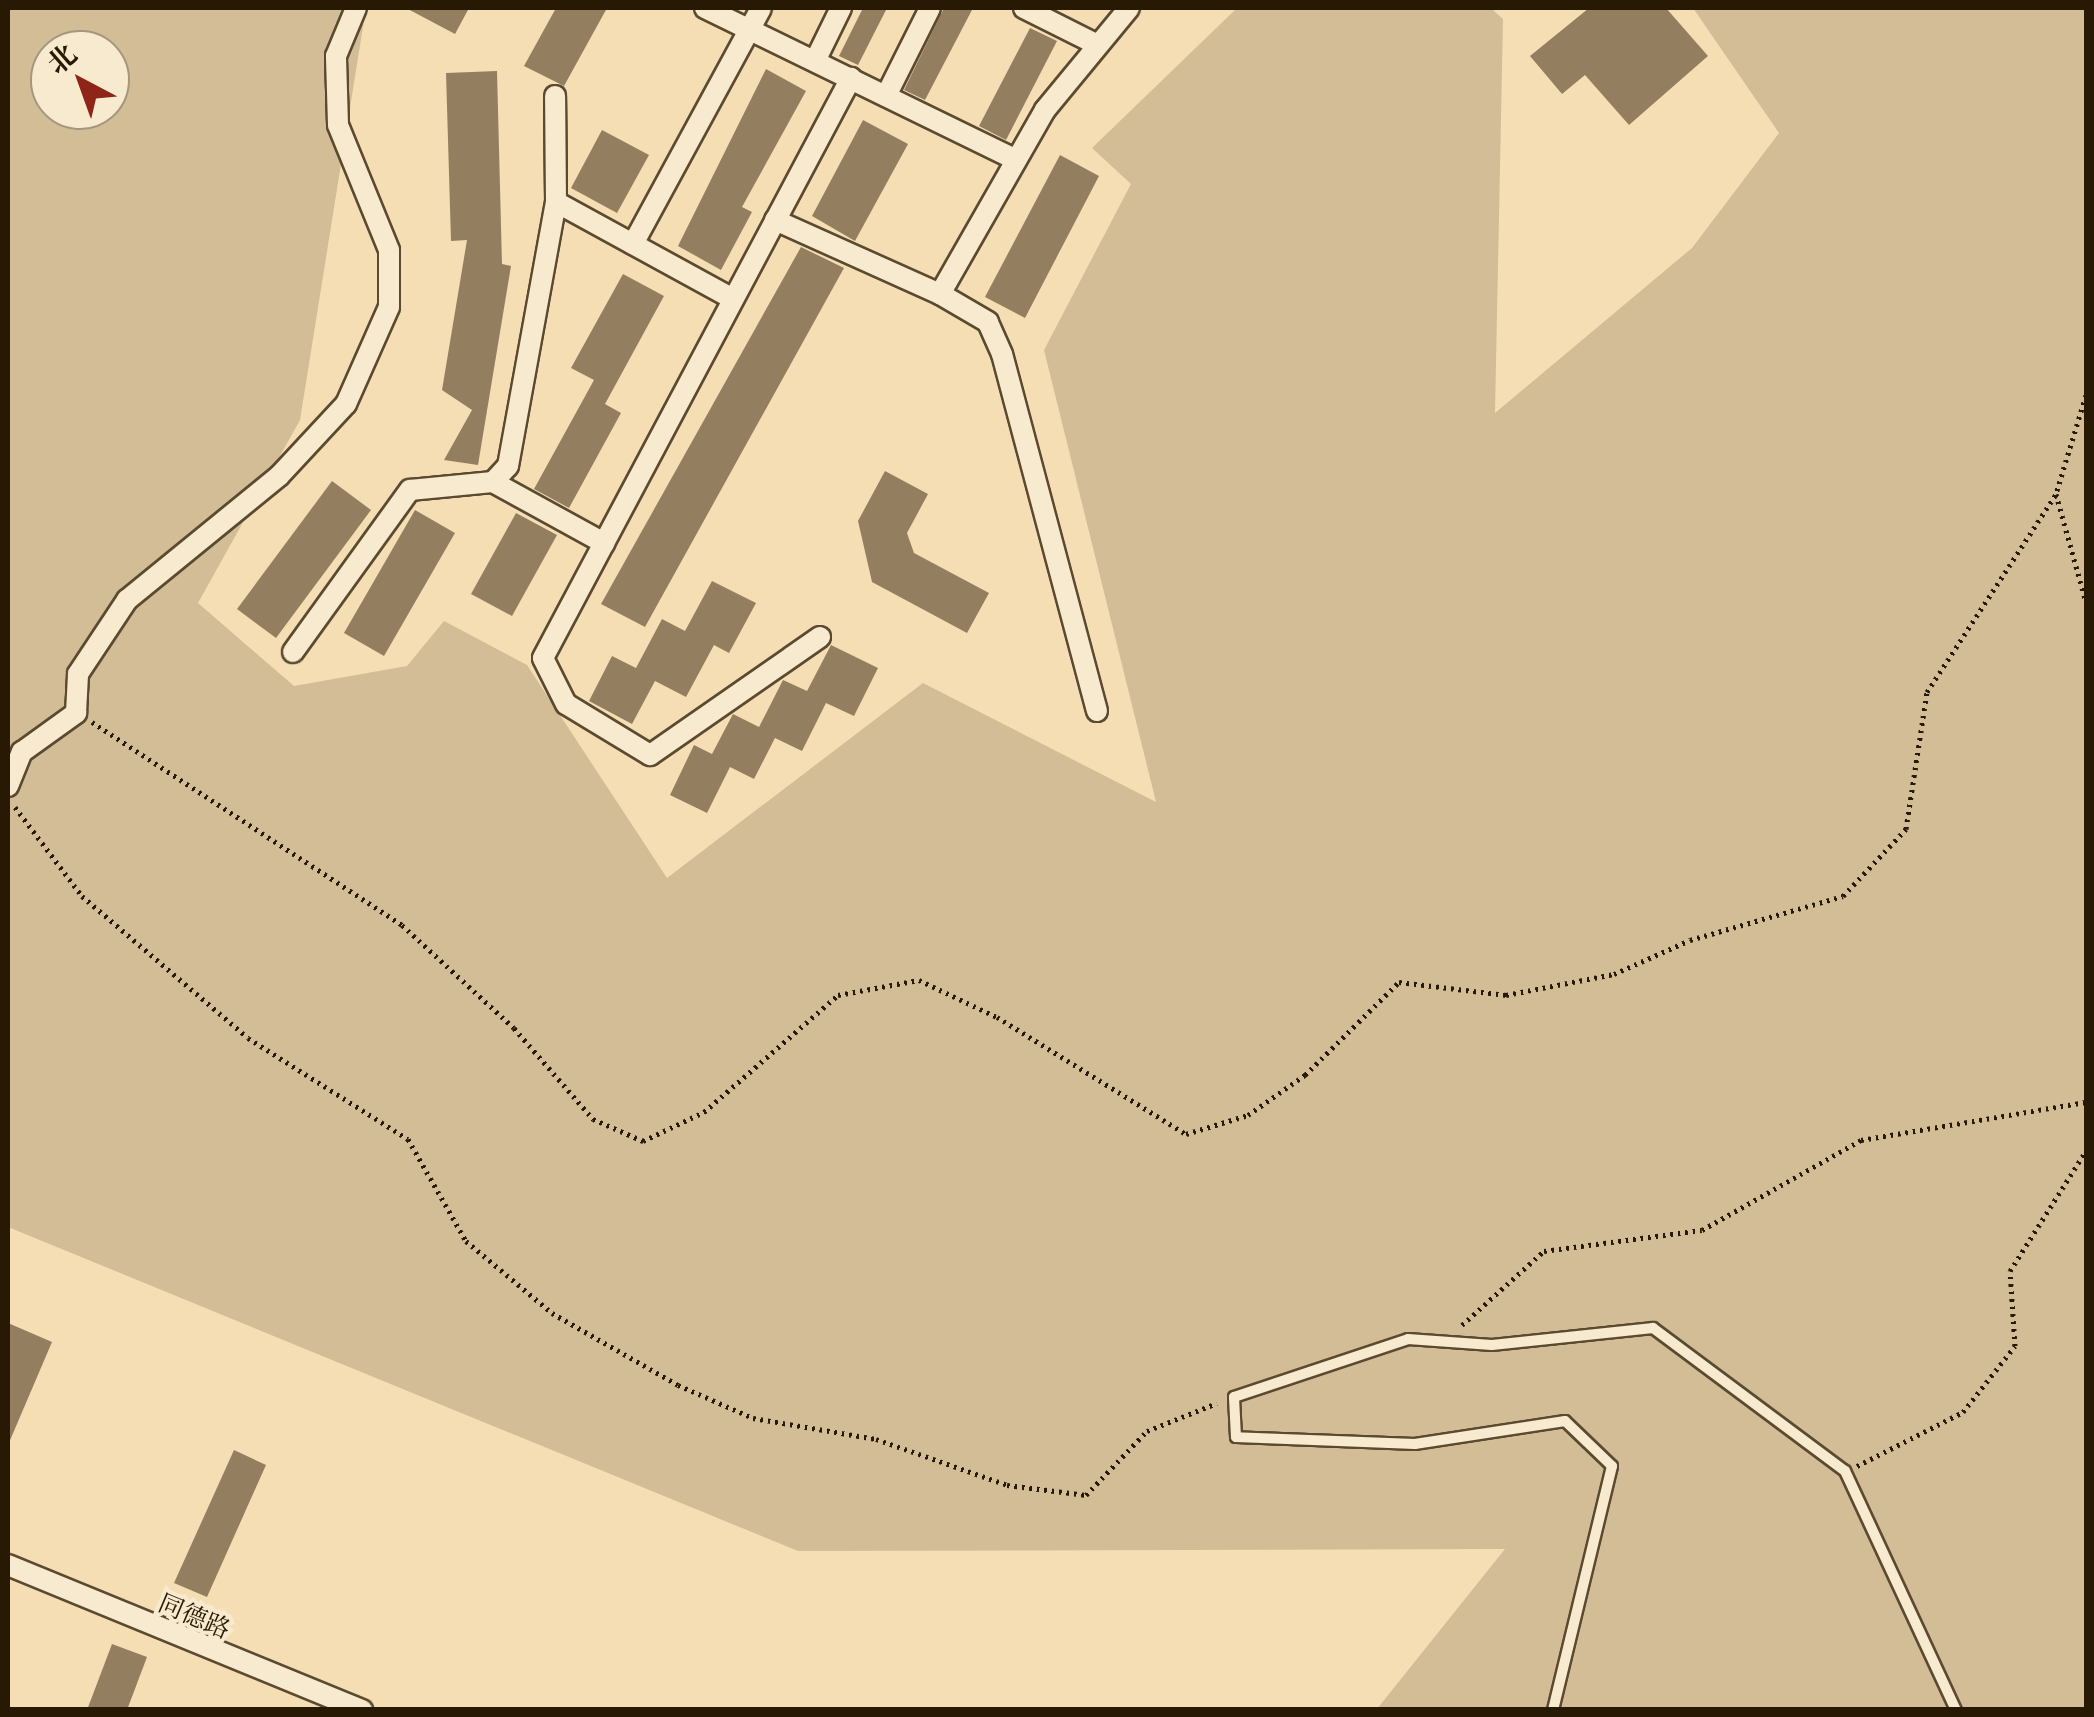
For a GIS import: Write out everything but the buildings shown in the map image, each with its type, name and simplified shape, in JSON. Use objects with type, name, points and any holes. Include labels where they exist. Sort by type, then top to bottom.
[{"type":"street","points":[[8,786],[22,752],[76,712],[78,674],[127,600],[278,476],[346,404],[389,307],[389,250],[338,125],[336,56],[356,8]]},
{"type":"street","points":[[705,8],[756,17],[814,60],[1016,160]]},
{"type":"street","points":[[814,60],[841,8]]},
{"type":"street","points":[[886,96],[930,8]]},
{"type":"street","points":[[1024,8],[1096,44]]},
{"type":"street","points":[[940,294],[1016,160],[1096,44],[1130,8]]},
{"type":"street","points":[[632,244],[756,17]]},
{"type":"street","points":[[820,637],[650,755],[566,704],[543,658],[850,78]]},
{"type":"street","points":[[493,482],[508,466],[556,202],[554,96]]},
{"type":"street","points":[[556,202],[734,299]]},
{"type":"street","points":[[775,220],[940,294],[988,322],[1002,354],[1097,710]]},
{"type":"street","points":[[293,652],[410,490],[493,482],[604,543]]},
{"type":"street","name":"同德路","points":[[8,1564],[362,1710]]},
{"type":"lane","points":[[1553,1710],[1612,1466],[1566,1421],[1416,1444],[1236,1437],[1234,1397],[1408,1339],[1446,1342],[1653,1328],[1845,1471],[1956,1710]]},
{"type":"path","points":[[76,712],[402,926],[514,1028],[594,1119],[643,1141],[704,1112],[838,995],[919,980],[998,1017],[1186,1134],[1248,1115],[1305,1075],[1399,982],[1506,995],[1614,974],[1690,940],[1843,896],[1906,829],[1927,692],[2056,494],[2086,394]]},
{"type":"path","points":[[2056,494],[2086,602]]},
{"type":"path","points":[[8,796],[97,909],[248,1038],[408,1139],[466,1242],[552,1313],[678,1385],[752,1418],[876,1439],[1007,1485],[1086,1495],[1147,1431],[1234,1397]]},
{"type":"path","points":[[1446,1342],[1544,1251],[1702,1230],[1861,1140],[2086,1102]]},
{"type":"path","points":[[1845,1471],[1916,1444],[1963,1412],[2015,1346],[2010,1271],[2086,1151]]},
{"type":"shaded area","points":[[8,8],[366,8],[300,420],[198,603],[294,686],[407,666],[444,621],[527,665],[667,878],[923,683],[1156,802],[1044,350],[1131,184],[1092,148],[1237,8],[1491,8],[1503,19],[1495,413],[1692,248],[1779,133],[1693,8],[2086,8],[2086,1709],[1377,1709],[1505,1549],[798,1551],[8,1227]]}]
